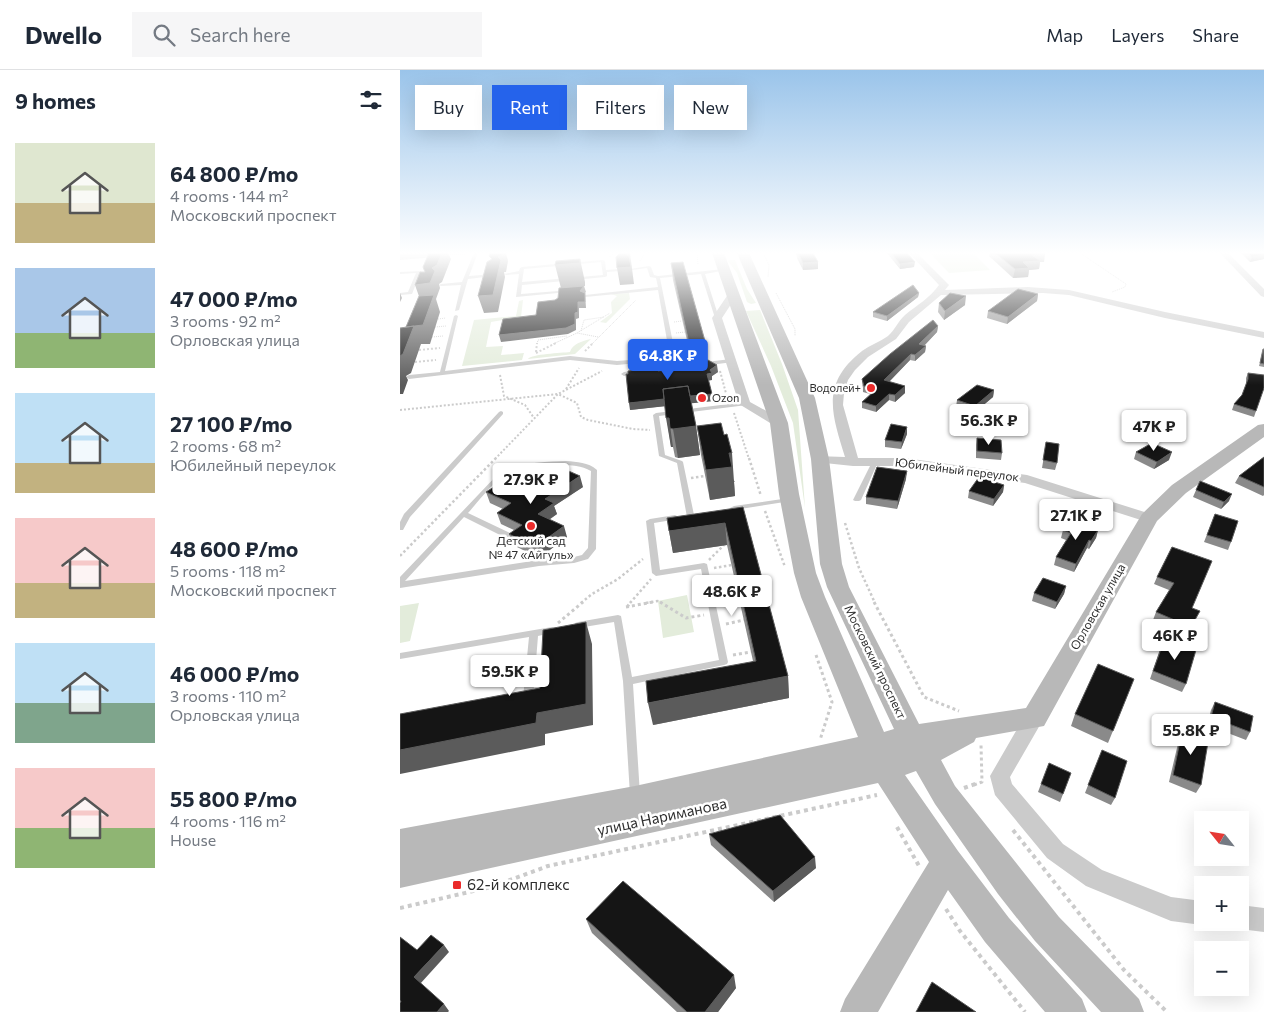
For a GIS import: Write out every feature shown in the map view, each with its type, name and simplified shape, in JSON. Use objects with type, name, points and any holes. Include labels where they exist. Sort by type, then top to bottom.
[{"type":"main road","points":[[733,298],[744,307],[753,308],[762,305],[763,297]]},
{"type":"main road","name":"Московский проспект","points":[[763,297],[807,398],[820,459],[831,564],[836,579],[917,746],[945,795],[1048,930],[1126,1012]]},
{"type":"main road","points":[[733,298],[779,424],[805,573],[812,597],[857,698],[880,757],[910,807],[947,862],[997,930],[1069,1012]]},
{"type":"main road","name":"Орловская улица","points":[[1034,718],[1149,518],[1179,489],[1264,429]]},
{"type":"main road","name":"улица Нариманова","points":[[400,872],[808,786],[880,757],[973,728],[1034,718]]},
{"type":"main road","name":"улица Нариманова","points":[[400,844],[635,799],[880,757]]},
{"type":"main road","points":[[858,1012],[947,862]]},
{"type":"street","points":[[853,462],[837,406],[837,391],[843,375],[865,354],[896,334],[904,320],[933,297]]},
{"type":"street","points":[[1086,297],[1176,318],[1264,335]]},
{"type":"street","points":[[733,298],[717,318],[745,404],[779,424]]},
{"type":"street","name":"Юбилейный переулок","points":[[820,459],[853,462],[906,462],[1027,479],[1149,518]]},
{"type":"street","points":[[1034,718],[1000,776],[1002,788],[1055,851],[1094,878],[1171,909],[1194,912]]},
{"type":"street","points":[[1249,918],[1264,920]]},
{"type":"lane","points":[[442,373],[460,297]]},
{"type":"lane","points":[[662,297],[675,368]]},
{"type":"lane","points":[[710,297],[717,318]]},
{"type":"lane","points":[[409,377],[499,366],[581,359],[617,363],[673,358]]},
{"type":"lane","points":[[624,374],[731,361]]},
{"type":"lane","points":[[628,681],[724,662],[704,568],[656,573],[650,521],[695,514],[680,462],[662,456],[656,415],[745,404]]},
{"type":"lane","points":[[400,528],[407,516],[501,413]]},
{"type":"lane","points":[[857,500],[875,462]]},
{"type":"lane","points":[[549,464],[588,465],[594,470],[592,549],[585,557],[400,583],[499,476],[512,469],[549,464]]},
{"type":"lane","points":[[727,510],[791,499]]},
{"type":"lane","points":[[463,514],[509,536]]},
{"type":"lane","points":[[400,656],[618,618],[628,681],[635,799]]},
{"type":"lane","points":[[520,700],[529,698],[534,633]]},
{"type":"path","points":[[565,390],[581,359],[598,337],[639,297]]},
{"type":"path","points":[[571,336],[538,340],[536,352],[571,336],[581,331],[610,314]]},
{"type":"path","points":[[581,331],[582,321],[589,317],[605,317]]},
{"type":"path","points":[[573,332],[598,337]]},
{"type":"path","points":[[419,350],[448,347]]},
{"type":"path","points":[[415,362],[445,359]]},
{"type":"path","points":[[499,366],[500,390],[508,399],[520,402],[526,406],[534,418]]},
{"type":"path","points":[[400,556],[558,394],[604,370]]},
{"type":"path","points":[[400,410],[558,394],[576,403],[581,417],[588,420],[633,429],[658,431]]},
{"type":"path","points":[[763,504],[787,574]]},
{"type":"path","points":[[704,568],[724,545]]},
{"type":"path","points":[[557,629],[592,594],[618,579],[654,551]]},
{"type":"path","points":[[704,568],[732,565]]},
{"type":"path","points":[[618,618],[656,573]]},
{"type":"path","points":[[710,596],[738,591]]},
{"type":"path","points":[[626,607],[658,600],[686,618],[714,613]]},
{"type":"path","points":[[716,626],[744,620]]},
{"type":"path","points":[[810,742],[820,740],[832,702],[813,648]]},
{"type":"path","points":[[723,657],[751,652]]},
{"type":"path","points":[[924,697],[973,728],[982,782],[986,789]]},
{"type":"path","points":[[945,795],[982,782]]},
{"type":"path","points":[[400,908],[490,887],[548,866],[873,794],[897,803],[901,809],[910,807]]},
{"type":"path","points":[[1008,824],[1124,970],[1168,1012]]},
{"type":"green space","points":[[616,297],[630,297],[630,299],[606,323],[600,322],[612,313],[611,302]]},
{"type":"green space","points":[[745,297],[752,297],[756,303],[751,304],[747,302]]},
{"type":"green space","points":[[523,300],[521,317],[491,322],[486,347],[503,346],[501,355],[524,353],[522,360],[462,366],[474,320],[516,316],[519,301]]},
{"type":"green space","points":[[760,310],[798,410],[805,508],[793,423],[771,366],[746,311]]},
{"type":"green space","points":[[591,339],[575,354],[528,359],[541,355],[570,352],[575,345]]},
{"type":"green space","points":[[687,595],[694,632],[663,638],[658,601]]},
{"type":"green space","points":[[419,603],[410,641],[400,643],[400,606]]},
{"type":"building","points":[[419,297],[433,297],[423,325],[406,327]]},
{"type":"building","points":[[585,297],[585,302],[578,302],[575,324],[566,328],[499,335],[503,319],[536,315],[538,302],[558,298]]},
{"type":"building","points":[[679,297],[693,297],[705,341],[689,343]]},
{"type":"building","points":[[895,297],[913,297],[887,316],[873,312]]},
{"type":"building","points":[[946,297],[965,297],[945,311],[939,303]]},
{"type":"building","points":[[1007,297],[1034,297],[1008,317],[988,311]]},
{"type":"building","points":[[933,320],[938,326],[919,344],[926,346],[915,355],[911,354],[884,380],[905,386],[895,395],[889,394],[876,406],[862,402],[876,390],[864,386],[862,379]]},
{"type":"building","points":[[414,326],[403,354],[400,356],[400,328]]},
{"type":"building","points":[[1264,349],[1264,364],[1260,363]]},
{"type":"building","points":[[708,360],[717,365],[710,370],[712,373],[707,374],[712,394],[690,396],[688,386],[663,389],[664,399],[629,403],[626,374],[628,374],[628,371],[657,367],[658,371],[689,368],[688,366],[693,366],[692,362]]},
{"type":"building","points":[[1248,373],[1264,375],[1264,388],[1256,411],[1234,404],[1242,395],[1248,379]]},
{"type":"building","points":[[977,385],[994,390],[975,406],[957,400]]},
{"type":"building","points":[[688,386],[696,426],[670,428],[669,418],[666,418],[663,389]]},
{"type":"building","points":[[721,423],[724,435],[727,434],[732,453],[729,453],[732,467],[706,470],[697,426]]},
{"type":"building","points":[[891,424],[907,427],[902,442],[885,440]]},
{"type":"building","points":[[977,438],[1001,440],[1002,453],[977,451]]},
{"type":"building","points":[[1046,442],[1059,444],[1057,463],[1043,460]]},
{"type":"building","points":[[1152,443],[1172,452],[1157,462],[1136,452]]},
{"type":"building","points":[[1264,457],[1264,487],[1239,476]]},
{"type":"building","points":[[877,467],[907,471],[898,501],[866,497]]},
{"type":"building","points":[[564,469],[580,476],[545,499],[554,503],[538,514],[564,526],[535,547],[509,534],[522,525],[497,513],[511,503],[486,492],[516,473],[541,484]]},
{"type":"building","points":[[979,477],[1004,485],[994,499],[969,491]]},
{"type":"building","points":[[1200,481],[1232,494],[1224,502],[1196,490]]},
{"type":"building","points":[[743,507],[788,676],[648,703],[646,681],[756,661],[725,523],[669,531],[667,518]]},
{"type":"building","points":[[1215,514],[1238,521],[1231,542],[1207,535]]},
{"type":"building","points":[[1070,520],[1098,530],[1091,541],[1089,540],[1076,564],[1056,557],[1071,533],[1063,530]]},
{"type":"building","points":[[1172,547],[1212,561],[1192,608],[1200,611],[1191,627],[1156,612],[1174,583],[1157,577]]},
{"type":"building","points":[[1043,578],[1066,586],[1057,602],[1034,593]]},
{"type":"building","points":[[586,622],[586,704],[537,713],[536,723],[400,750],[400,714],[540,688],[543,630]]},
{"type":"building","points":[[1165,638],[1196,650],[1186,684],[1153,671]]},
{"type":"building","points":[[1098,664],[1134,679],[1113,731],[1075,714]]},
{"type":"building","points":[[1215,702],[1253,716],[1250,732],[1211,717]]},
{"type":"building","points":[[1183,727],[1209,736],[1201,785],[1173,775]]},
{"type":"building","points":[[1102,750],[1127,761],[1115,798],[1088,785]]},
{"type":"building","points":[[1049,763],[1071,773],[1063,794],[1041,784]]},
{"type":"building","points":[[780,815],[815,857],[773,891],[709,834]]},
{"type":"building","points":[[623,881],[734,975],[705,1012],[687,1012],[586,919]]},
{"type":"building","points":[[431,935],[444,945],[414,977],[444,1004],[437,1012],[400,1012],[400,937],[417,950]]},
{"type":"building","points":[[932,982],[976,1012],[916,1012]]},
{"type":"place","name":"Водолей+","points":[[871,388]]},
{"type":"place","name":"Ozon","points":[[702,398]]},
{"type":"place","name":"Детский сад № 47 «Айгуль»","points":[[531,526]]},
{"type":"place","name":"62-й комплекс","points":[[457,885]]}]
